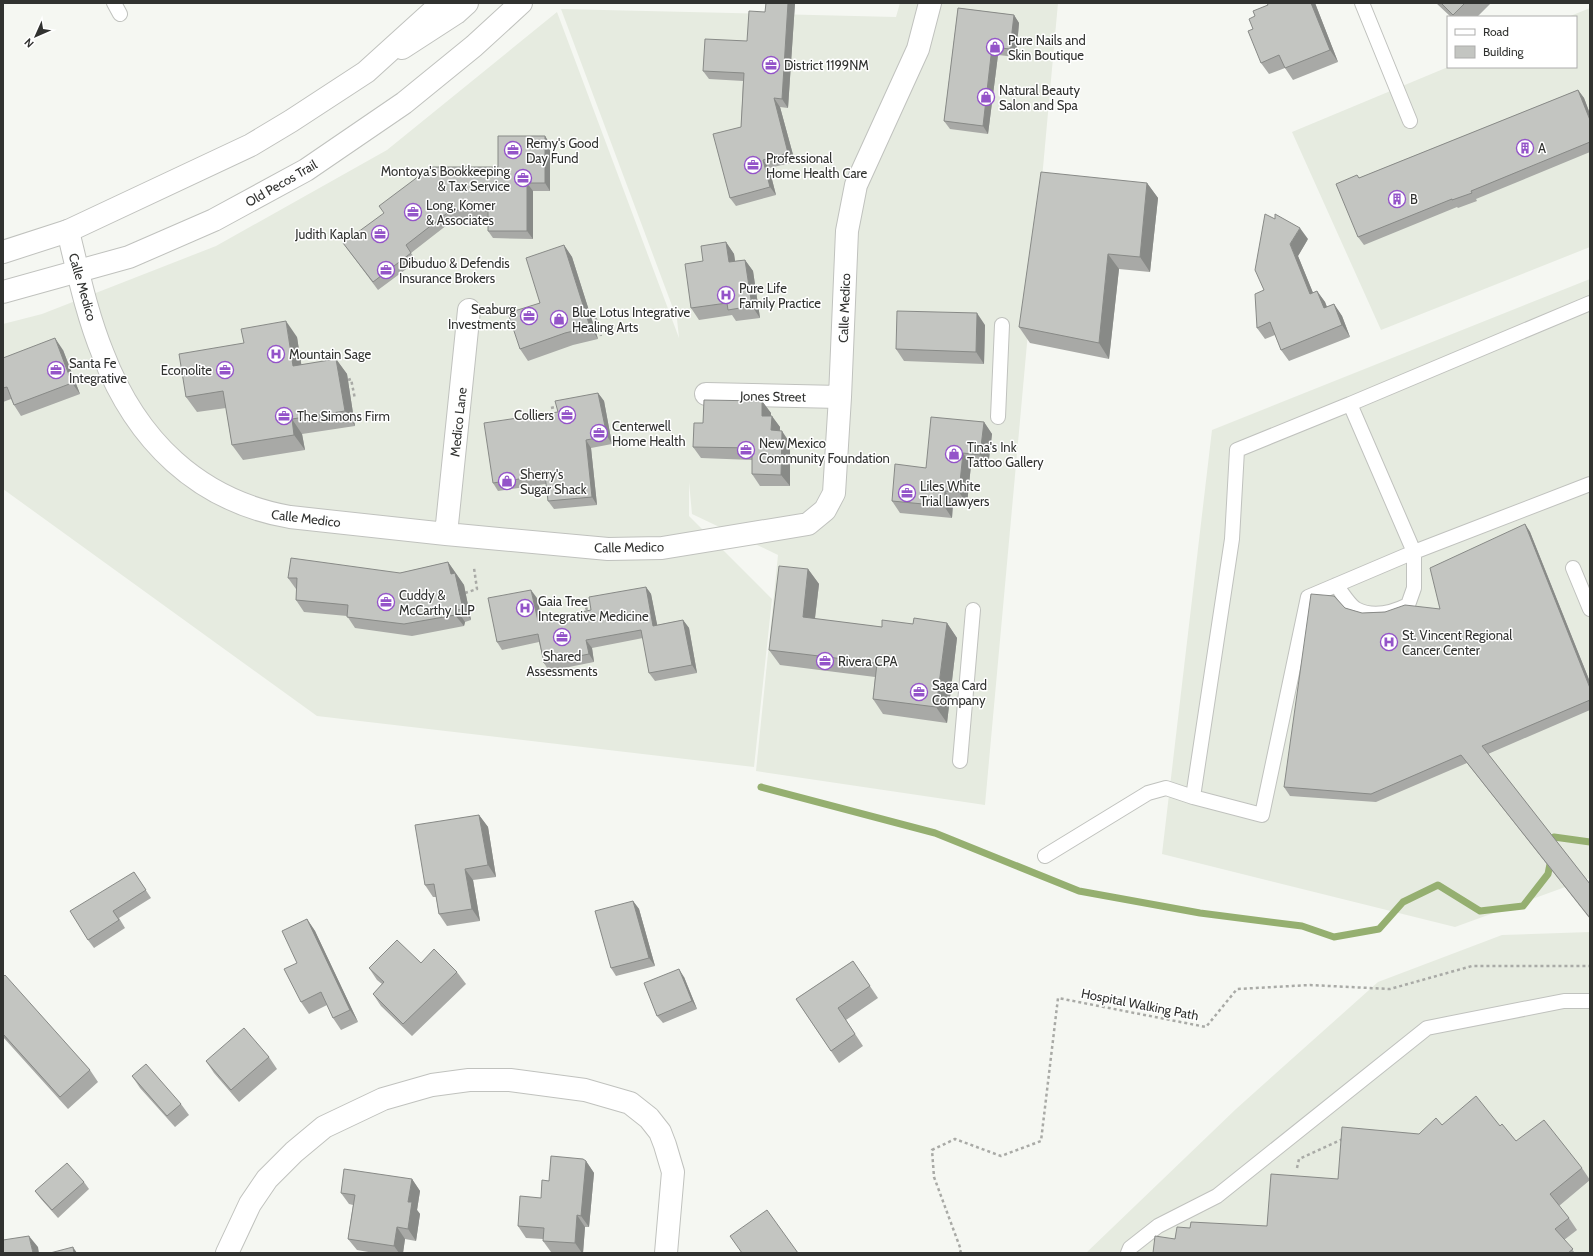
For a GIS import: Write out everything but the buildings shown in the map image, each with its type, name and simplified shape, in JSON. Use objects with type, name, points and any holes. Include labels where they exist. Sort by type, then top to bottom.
[{"type":"street","points":[[366,72],[442,3]]},
{"type":"street","points":[[3,252],[68,232],[251,145],[366,72],[456,12],[467,3]]},
{"type":"street","name":"Old Pecos Trail","points":[[3,292],[77,270],[129,257],[200,226],[306,170],[404,103],[506,19],[522,3]]},
{"type":"street","points":[[506,19],[526,3]]},
{"type":"street","name":"Calle Medico","points":[[68,232],[77,270],[103,354],[133,415],[156,444],[183,470],[218,494],[264,513],[446,534],[608,549],[662,548],[808,524],[825,510],[834,493],[840,397],[847,231],[850,208],[856,185],[918,49],[930,3]]},
{"type":"street","name":"Medico Lane","points":[[446,534],[469,310]]},
{"type":"street","name":"Jones Street","points":[[706,394],[840,397]]},
{"type":"street","points":[[227,1253],[250,1204],[267,1179],[324,1127],[383,1098],[432,1085],[469,1080],[510,1080],[585,1090],[630,1103],[650,1118],[660,1132],[666,1145],[673,1172],[666,1253]]},
{"type":"lane","points":[[1362,3],[1410,121]]},
{"type":"lane","points":[[1193,797],[1232,539],[1236,450],[1350,404],[1590,303]]},
{"type":"lane","points":[[998,417],[1002,325]]},
{"type":"lane","points":[[1336,585],[1355,609],[1374,614],[1393,613],[1408,605],[1414,588],[1414,552],[1350,404]]},
{"type":"lane","points":[[1045,856],[1148,793],[1166,788],[1193,797],[1262,815],[1308,597],[1414,552],[1590,484]]},
{"type":"lane","points":[[1573,568],[1590,609]]},
{"type":"lane","points":[[960,761],[973,610]]},
{"type":"lane","points":[[1128,1253],[1130,1248],[1158,1226],[1217,1196],[1427,1028],[1564,1001],[1590,1001]]},
{"type":"path","points":[[591,317],[595,316],[601,336]]},
{"type":"path","points":[[348,380],[351,379],[355,399]]},
{"type":"path","points":[[551,408],[566,404]]},
{"type":"path","points":[[465,592],[477,589],[474,568]]},
{"type":"path","points":[[586,607],[588,614]]},
{"type":"path","name":"Hospital Walking Path","points":[[960,1253],[961,1250],[934,1177],[932,1150],[955,1139],[1001,1156],[1041,1140],[1058,998],[1206,1027],[1237,989],[1310,985],[1390,989],[1472,966],[1590,966]]},
{"type":"path","points":[[1297,1168],[1299,1159],[1347,1138]]},
{"type":"shaded area","points":[[900,3],[1058,3],[985,805],[756,771],[778,555],[692,514],[689,482],[689,516],[772,599],[754,767],[317,716],[3,489],[3,324],[42,314],[216,246],[387,150],[557,12],[679,338],[677,319],[561,9],[896,17]]},
{"type":"shaded area","points":[[1590,8],[1590,247],[1381,330],[1292,132],[1447,67],[1577,68],[1577,16],[1570,16]]},
{"type":"shaded area","name":"St. Vincent Regional Cancer Center","points":[[1590,279],[1590,878],[1455,927],[1162,854],[1212,430]]},
{"type":"shaded area","points":[[1590,932],[1590,1253],[1086,1253],[1236,1109],[1378,982],[1502,935]]},
{"type":"waterway","points":[[761,787],[935,833],[1079,891],[1200,913],[1302,926],[1334,937],[1379,929],[1403,902],[1438,885],[1480,911],[1523,906],[1548,874],[1551,859]]},
{"type":"waterway","points":[[1552,847],[1554,837],[1590,842]]},
{"type":"place","name":"Pure Nails and Skin Boutique","points":[[995,47]]},
{"type":"place","name":"District 1199NM","points":[[771,65]]},
{"type":"place","name":"Natural Beauty Salon and Spa","points":[[986,97]]},
{"type":"place","name":"A","points":[[1525,148]]},
{"type":"place","name":"Remy's Good Day Fund","points":[[513,150]]},
{"type":"place","name":"Professional Home Health Care","points":[[753,165]]},
{"type":"place","name":"Montoya's Bookkeeping & Tax Service","points":[[523,178]]},
{"type":"place","name":"B","points":[[1397,199]]},
{"type":"place","name":"Long, Komer & Associates","points":[[413,212]]},
{"type":"place","name":"Judith Kaplan","points":[[380,234]]},
{"type":"place","name":"Dibuduo & Defendis Insurance Brokers","points":[[386,270]]},
{"type":"place","name":"Pure Life Family Practice","points":[[726,295]]},
{"type":"place","name":"Seaburg Investments","points":[[529,316]]},
{"type":"place","name":"Blue Lotus Integrative Healing Arts","points":[[559,319]]},
{"type":"place","name":"Mountain Sage","points":[[276,354]]},
{"type":"place","name":"Santa Fe Integrative","points":[[56,370]]},
{"type":"place","name":"Econolite","points":[[225,370]]},
{"type":"place","name":"Colliers","points":[[567,415]]},
{"type":"place","name":"The Simons Firm","points":[[284,416]]},
{"type":"place","name":"Centerwell Home Health","points":[[599,433]]},
{"type":"place","name":"New Mexico Community Foundation","points":[[746,450]]},
{"type":"place","name":"Tina's Ink Tattoo Gallery","points":[[954,454]]},
{"type":"place","name":"Sherry's Sugar Shack","points":[[507,481]]},
{"type":"place","name":"Liles White Trial Lawyers","points":[[907,493]]},
{"type":"place","name":"Cuddy & McCarthy LLP","points":[[386,602]]},
{"type":"place","name":"Gaia Tree Integrative Medicine","points":[[525,608]]},
{"type":"place","name":"Shared Assessments","points":[[562,637]]},
{"type":"place","name":"St. Vincent Regional Cancer Center","points":[[1389,642]]},
{"type":"place","name":"Rivera CPA","points":[[825,661]]},
{"type":"place","name":"Saga Card Company","points":[[919,692]]}]
